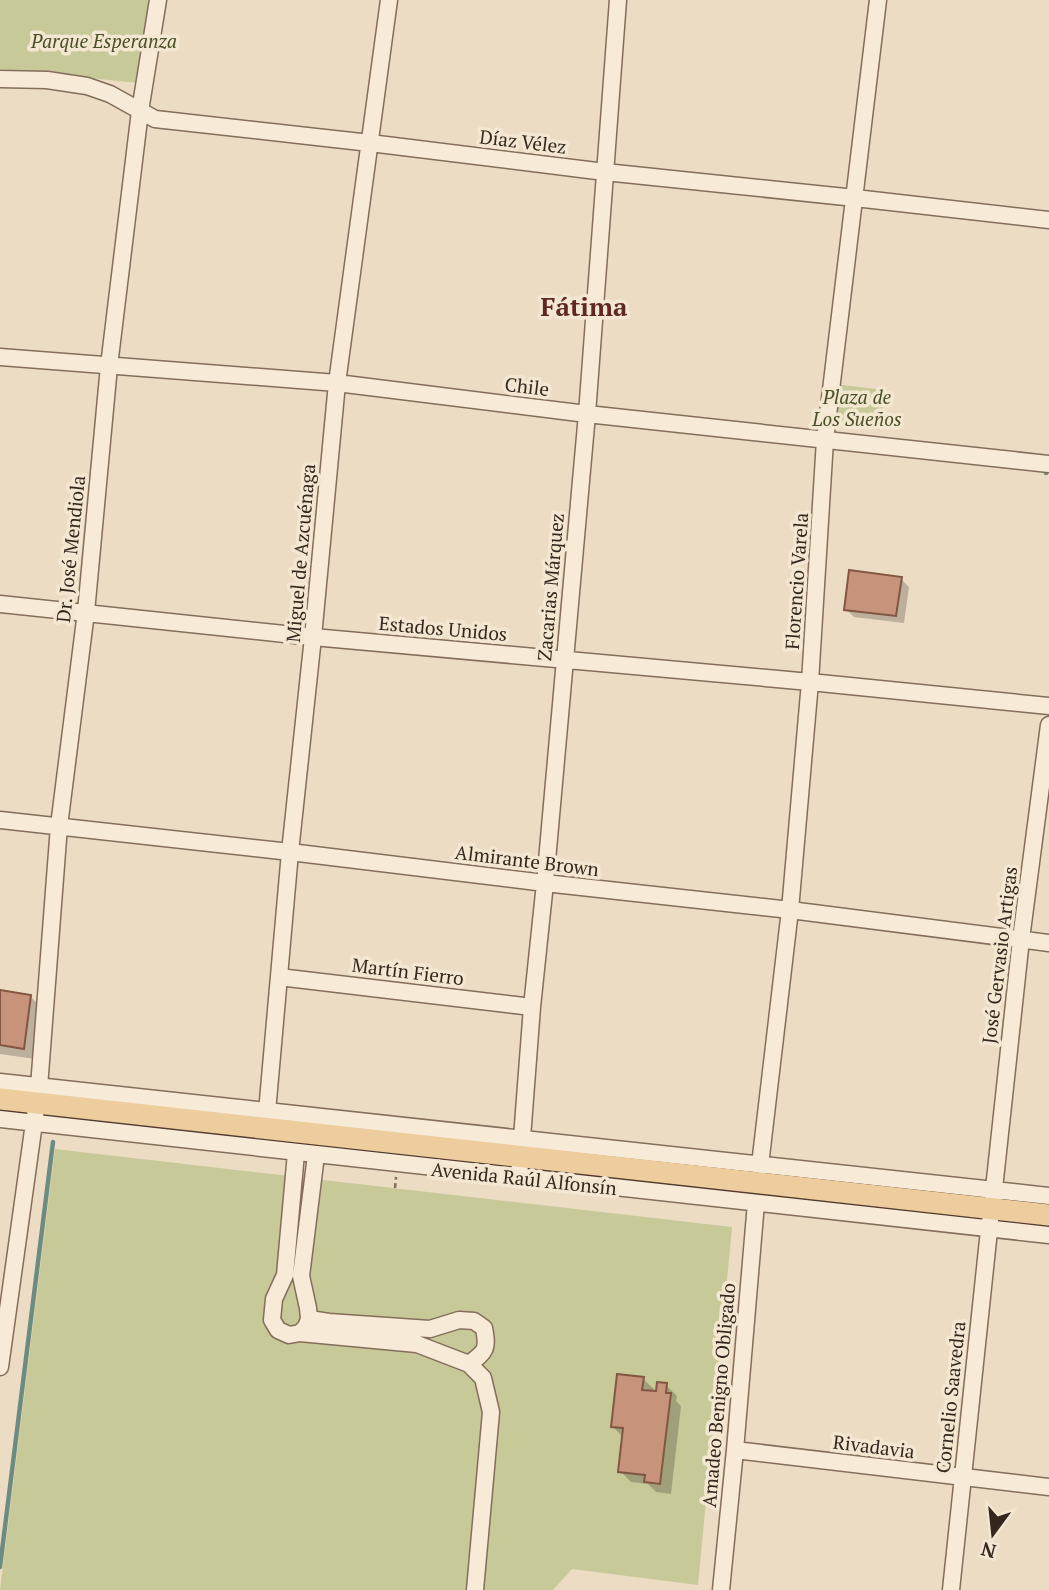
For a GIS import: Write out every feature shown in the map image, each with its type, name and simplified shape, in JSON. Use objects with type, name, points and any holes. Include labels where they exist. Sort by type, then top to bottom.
[{"type":"main road","name":"Avenida Raúl Alfonsín","points":[[0,1099],[1049,1215]]},
{"type":"street","name":"Dr. José Mendiola","points":[[0,1367],[37,1104],[59,826],[86,612],[109,366],[140,111],[158,0]]},
{"type":"street","name":"Miguel de Azcuénaga","points":[[267,1112],[337,383],[389,0]]},
{"type":"street","name":"Zacarias Márquez","points":[[521,1158],[532,1007],[587,414],[618,0]]},
{"type":"street","name":"Florencio Varela","points":[[760,1165],[790,910],[810,682],[825,440],[878,0]]},
{"type":"street","name":"Díaz Vélez","points":[[0,79],[47,80],[88,86],[110,94],[155,119],[1049,220]]},
{"type":"street","name":"Chile","points":[[0,357],[337,383],[587,414],[1049,464]]},
{"type":"street","name":"Estados Unidos","points":[[0,604],[313,637],[1049,706]]},
{"type":"street","name":"José Gervasio Artigas","points":[[991,1209],[1021,939],[1049,725]]},
{"type":"street","name":"Almirante Brown","points":[[0,820],[790,910],[1049,943]]},
{"type":"street","name":"Martín Fierro","points":[[279,977],[532,1007]]},
{"type":"street","name":"Avenida Raúl Alfonsín","points":[[0,1082],[37,1104],[296,1153],[760,1165],[991,1209],[1049,1235]]},
{"type":"street","name":"Avenida Raúl Alfonsín","points":[[0,1119],[37,1104],[267,1112],[756,1203],[991,1209],[1049,1196]]},
{"type":"street","points":[[296,1153],[285,1275],[274,1299],[272,1320],[278,1330],[289,1335],[416,1344],[468,1364],[483,1378],[491,1412],[475,1590]]},
{"type":"street","points":[[300,1334],[309,1319],[301,1276],[316,1155]]},
{"type":"street","name":"Amadeo Benigno Obligado","points":[[721,1590],[756,1203]]},
{"type":"street","name":"Cornelio Saavedra","points":[[951,1590],[991,1209]]},
{"type":"street","points":[[309,1319],[430,1329],[459,1320],[474,1321],[484,1328],[486,1342],[483,1353],[468,1364]]},
{"type":"street","name":"Rivadavia","points":[[735,1450],[1049,1487]]},
{"type":"green space","name":"Parque Esperanza","points":[[0,0],[149,0],[138,83],[0,69]]},
{"type":"green space","name":"Plaza de Los Sueños","points":[[834,384],[884,390],[880,430],[836,426],[830,416]]},
{"type":"green space","points":[[55,1149],[732,1227],[698,1585],[572,1569],[553,1590],[0,1590]]},
{"type":"building","points":[[849,570],[902,577],[896,616],[844,610]]},
{"type":"building","points":[[0,990],[31,995],[24,1049],[0,1045]]},
{"type":"building","points":[[617,1374],[644,1377],[642,1390],[656,1391],[657,1382],[667,1383],[666,1393],[671,1393],[660,1484],[644,1482],[645,1475],[618,1472],[623,1428],[611,1427]]},
{"type":"waterway","points":[[0,1567],[53,1142]]},
{"type":"district","name":"Fátima","points":[[584,306]]}]
